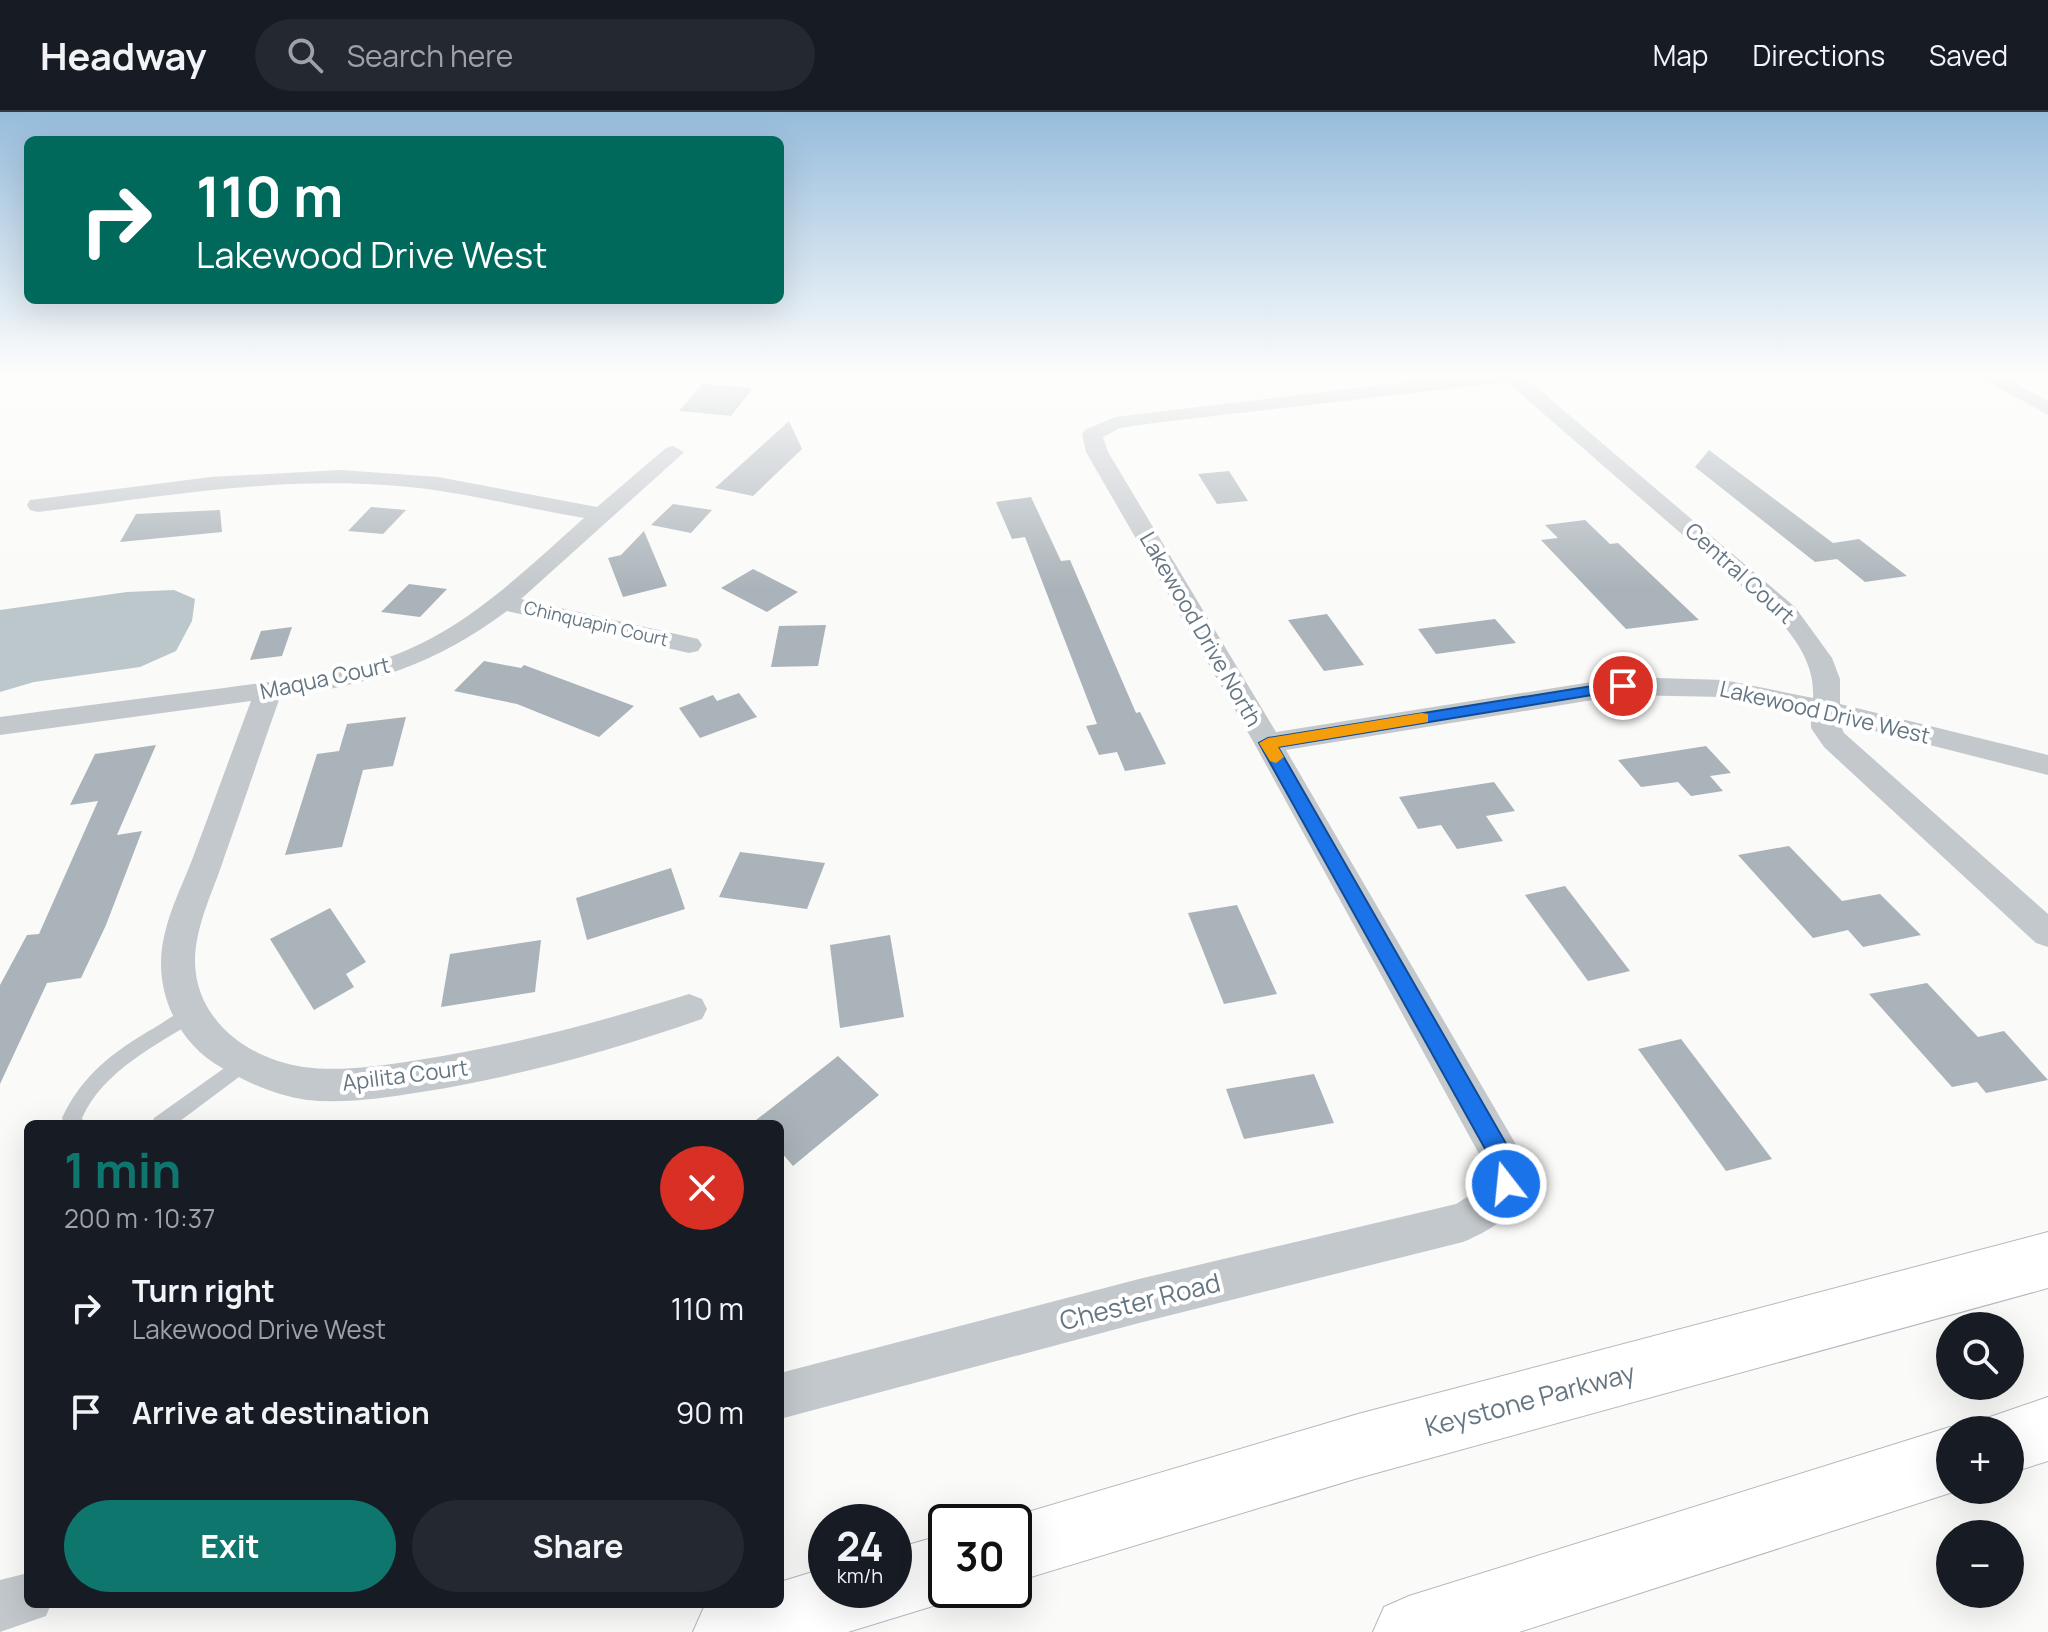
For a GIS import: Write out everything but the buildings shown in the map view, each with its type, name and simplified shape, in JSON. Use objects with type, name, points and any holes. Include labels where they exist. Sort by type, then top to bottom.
[{"type":"highway","name":"Keystone Parkway","points":[[1032,1543],[1358,1446],[2048,1260]]},
{"type":"highway","points":[[2024,1437],[2048,1429]]},
{"type":"highway","points":[[1409,1632],[1468,1620],[1936,1465]]},
{"type":"highway","points":[[729,1632],[811,1608]]},
{"type":"street","name":"Lakewood Drive North","points":[[1096,447],[1268,743],[1504,1161],[1506,1184],[1498,1203]]},
{"type":"street","name":"Central Court","points":[[1594,447],[1786,612],[1808,638],[1818,659],[1828,687],[1825,728],[1834,740],[2048,934]]},
{"type":"street","name":"Maqua Court","points":[[0,726],[269,691],[359,676],[428,651],[462,632],[503,602],[673,452]]},
{"type":"street","points":[[38,505],[248,482],[384,478],[484,491],[600,514]]},
{"type":"street","name":"Chinquapin Court","points":[[503,602],[689,645]]},
{"type":"street","name":"Lakewood Drive West","points":[[1268,743],[1623,686],[1712,685],[1825,709],[2048,765]]},
{"type":"street","name":"Apilita Court","points":[[269,691],[181,935],[178,980],[198,1027],[217,1047],[262,1073],[305,1083],[363,1084],[525,1058],[584,1043],[689,1009]]},
{"type":"street","name":"Chester Road","points":[[784,1395],[1139,1301],[1463,1222],[1498,1203]]},
{"type":"street","points":[[0,1606],[24,1599]]},
{"type":"lane","points":[[73,1120],[78,1101],[90,1084],[110,1066],[192,1014]]},
{"type":"lane","points":[[166,1120],[244,1062]]},
{"type":"shaded area","points":[[174,590],[195,599],[192,621],[176,651],[140,667],[34,682],[0,692],[0,610],[127,592]]},
{"type":"slow traffic","points":[[1276,757],[1268,743],[1422,718]]},
{"type":"route","points":[[1506,1184],[1504,1161],[1268,743],[1623,686]]}]
